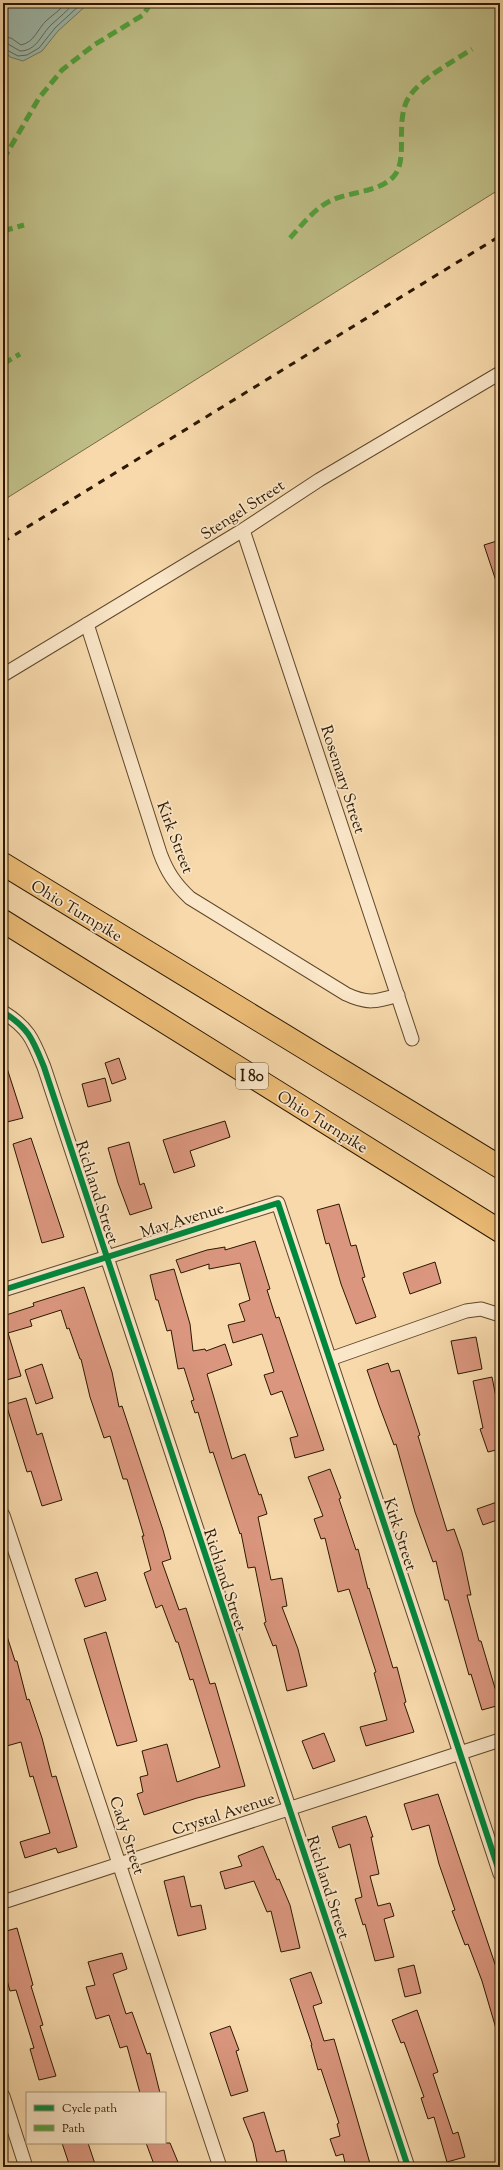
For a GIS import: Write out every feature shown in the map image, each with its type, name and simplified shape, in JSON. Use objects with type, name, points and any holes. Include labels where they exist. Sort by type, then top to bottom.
[{"type":"highway","name":"Ohio Turnpike","points":[[3,864],[500,1167]]},
{"type":"highway","name":"Ohio Turnpike","points":[[3,922],[500,1231]]},
{"type":"street","name":"Stengel Street","points":[[3,675],[243,530],[319,480],[500,373]]},
{"type":"street","name":"Rosemary Street","points":[[243,530],[412,1039]]},
{"type":"street","name":"Kirk Street","points":[[87,624],[160,853],[167,871],[176,886],[190,898],[346,994],[362,1002],[378,1002],[398,995]]},
{"type":"street","name":"Richland Street","points":[[3,1012],[15,1019],[28,1032],[34,1042],[44,1067],[105,1257],[408,2167]]},
{"type":"street","name":"Kirk Street","points":[[278,1203],[500,1874]]},
{"type":"street","name":"May Avenue","points":[[3,1290],[278,1203]]},
{"type":"street","points":[[330,1359],[466,1311],[489,1310],[500,1315]]},
{"type":"street","name":"Cady Street","points":[[3,1515],[220,2167]]},
{"type":"street","name":"Crystal Avenue","points":[[3,1902],[500,1740]]},
{"type":"street","points":[[3,2096],[26,2167]]},
{"type":"shaded area","points":[[3,3],[500,3],[500,189],[7,498],[3,497]]},
{"type":"water","points":[[3,3],[89,3],[58,31],[42,51],[23,61],[10,57],[3,48]]},
{"type":"building","points":[[500,540],[500,586],[498,587],[484,545]]},
{"type":"building","points":[[119,1058],[126,1079],[112,1084],[105,1063]]},
{"type":"building","points":[[6,1065],[23,1118],[3,1123],[3,1066]]},
{"type":"building","points":[[105,1078],[111,1101],[88,1107],[82,1084]]},
{"type":"building","points":[[225,1121],[230,1137],[190,1151],[195,1166],[174,1173],[163,1140]]},
{"type":"building","points":[[31,1138],[64,1237],[42,1243],[13,1144]]},
{"type":"building","points":[[129,1142],[140,1185],[144,1183],[152,1208],[130,1215],[118,1183],[108,1148]]},
{"type":"building","points":[[339,1204],[351,1246],[356,1245],[365,1277],[362,1278],[376,1317],[356,1324],[341,1284],[329,1243],[326,1244],[317,1210]]},
{"type":"building","points":[[255,1241],[270,1289],[267,1290],[276,1318],[279,1317],[324,1450],[295,1458],[290,1438],[298,1436],[282,1391],[271,1395],[264,1375],[274,1372],[262,1334],[233,1343],[228,1325],[245,1321],[239,1304],[250,1300],[240,1263],[209,1269],[209,1264],[181,1273],[176,1260],[207,1250],[225,1247],[225,1250]]},
{"type":"building","points":[[435,1262],[441,1283],[410,1294],[403,1273]]},
{"type":"building","points":[[174,1269],[190,1324],[193,1351],[205,1349],[206,1351],[225,1344],[232,1365],[207,1374],[232,1459],[245,1454],[259,1495],[261,1494],[267,1514],[258,1517],[271,1580],[282,1578],[287,1606],[282,1607],[298,1649],[307,1686],[287,1691],[276,1645],[273,1646],[264,1623],[266,1622],[255,1567],[248,1568],[241,1533],[240,1534],[213,1452],[210,1453],[198,1412],[195,1413],[191,1401],[194,1400],[184,1368],[178,1369],[171,1330],[167,1331],[158,1300],[156,1300],[150,1275]]},
{"type":"building","points":[[84,1287],[112,1372],[119,1407],[122,1406],[163,1530],[171,1559],[162,1562],[179,1610],[186,1608],[210,1684],[215,1683],[245,1786],[197,1798],[144,1815],[137,1794],[143,1792],[140,1777],[148,1775],[142,1751],[167,1744],[177,1782],[220,1767],[193,1679],[190,1680],[178,1642],[176,1642],[162,1605],[156,1608],[144,1573],[151,1570],[142,1536],[144,1536],[127,1479],[123,1479],[110,1436],[104,1438],[90,1397],[81,1359],[69,1328],[67,1329],[61,1310],[30,1320],[32,1326],[8,1333],[21,1376],[3,1381],[3,1316],[34,1306],[33,1303]]},
{"type":"building","points":[[476,1337],[482,1369],[458,1374],[451,1341]]},
{"type":"building","points":[[388,1363],[391,1372],[399,1370],[420,1435],[418,1436],[447,1531],[454,1529],[462,1552],[471,1595],[467,1595],[479,1641],[481,1641],[500,1705],[482,1710],[471,1674],[469,1675],[448,1600],[445,1600],[436,1561],[433,1562],[415,1512],[396,1444],[394,1445],[367,1370]]},
{"type":"building","points":[[42,1364],[53,1398],[36,1404],[25,1370]]},
{"type":"building","points":[[492,1377],[500,1417],[500,1449],[488,1452],[480,1429],[483,1428],[473,1381]]},
{"type":"building","points":[[26,1398],[37,1435],[42,1433],[62,1500],[42,1506],[31,1471],[27,1472],[6,1404]]},
{"type":"building","points":[[330,1469],[341,1498],[339,1499],[356,1550],[358,1549],[368,1589],[369,1588],[393,1668],[397,1667],[406,1702],[404,1703],[414,1732],[366,1746],[360,1727],[387,1720],[374,1673],[376,1672],[349,1589],[338,1592],[325,1538],[321,1539],[314,1519],[323,1516],[308,1477]]},
{"type":"building","points":[[500,1501],[500,1519],[483,1525],[477,1509]]},
{"type":"building","points":[[97,1572],[106,1600],[85,1607],[75,1579]]},
{"type":"building","points":[[106,1632],[137,1741],[117,1746],[84,1639]]},
{"type":"building","points":[[3,1633],[6,1633],[15,1661],[17,1661],[27,1700],[29,1699],[42,1738],[52,1777],[56,1776],[77,1847],[58,1853],[56,1848],[25,1858],[20,1842],[50,1833],[33,1776],[30,1777],[21,1742],[3,1747]]},
{"type":"building","points":[[324,1733],[335,1761],[313,1769],[302,1741]]},
{"type":"building","points":[[438,1794],[500,1979],[500,2031],[497,2032],[482,1981],[468,1944],[465,1945],[452,1911],[455,1910],[439,1864],[429,1825],[412,1830],[404,1804]]},
{"type":"building","points":[[366,1816],[373,1837],[371,1837],[379,1874],[370,1876],[378,1906],[390,1903],[394,1916],[384,1919],[394,1957],[375,1961],[365,1924],[363,1925],[355,1899],[362,1897],[350,1844],[339,1848],[332,1827]]},
{"type":"building","points":[[263,1846],[277,1880],[279,1879],[290,1905],[300,1948],[281,1952],[271,1911],[267,1912],[254,1881],[225,1889],[220,1872],[242,1866],[238,1856]]},
{"type":"building","points":[[184,1876],[191,1907],[201,1905],[206,1929],[178,1936],[164,1881]]},
{"type":"building","points":[[17,1928],[33,1985],[31,1986],[43,2025],[40,2026],[56,2076],[39,2080],[30,2049],[34,2048],[16,1990],[10,1991],[3,1966],[3,1932]]},
{"type":"building","points":[[122,1953],[127,1969],[113,1974],[126,2014],[132,2012],[147,2054],[150,2053],[160,2092],[140,2092],[127,2046],[120,2048],[109,2015],[96,2019],[86,1987],[95,1985],[88,1962]]},
{"type":"building","points":[[414,1965],[421,1993],[405,1997],[398,1969]]},
{"type":"building","points":[[311,1972],[322,2003],[313,2006],[324,2041],[334,2039],[371,2167],[346,2167],[343,2154],[336,2156],[330,2139],[340,2136],[337,2124],[339,2123],[321,2069],[318,2070],[312,2045],[290,1979]]},
{"type":"building","points":[[417,2010],[438,2072],[433,2074],[453,2134],[458,2132],[465,2157],[447,2162],[434,2117],[428,2119],[421,2098],[424,2097],[404,2042],[401,2043],[392,2020]]},
{"type":"building","points":[[230,2026],[239,2050],[236,2051],[248,2091],[231,2096],[210,2033]]},
{"type":"building","points":[[264,2112],[276,2152],[284,2150],[287,2164],[279,2165],[279,2167],[258,2167],[253,2143],[243,2118]]},
{"type":"building","points":[[170,2143],[180,2167],[155,2167],[146,2144]]},
{"type":"building","points":[[62,2144],[88,2144],[96,2167],[70,2167]]},
{"type":"railway","points":[[3,542],[500,236]]},
{"type":"marked path","points":[[3,160],[39,98],[62,70],[94,45],[143,15],[151,3]]},
{"type":"marked path","points":[[290,238],[308,218],[324,204],[338,198],[380,186],[388,182],[394,176],[401,160],[402,117],[409,97],[414,90],[429,77],[472,49]]},
{"type":"marked path","points":[[3,231],[24,225]]},
{"type":"marked path","points":[[3,364],[20,354]]},
{"type":"cycle path","points":[[3,1012],[19,1024],[29,1035],[37,1049],[44,1067],[408,2167]]},
{"type":"cycle path","points":[[3,1290],[278,1203],[500,1874]]}]
